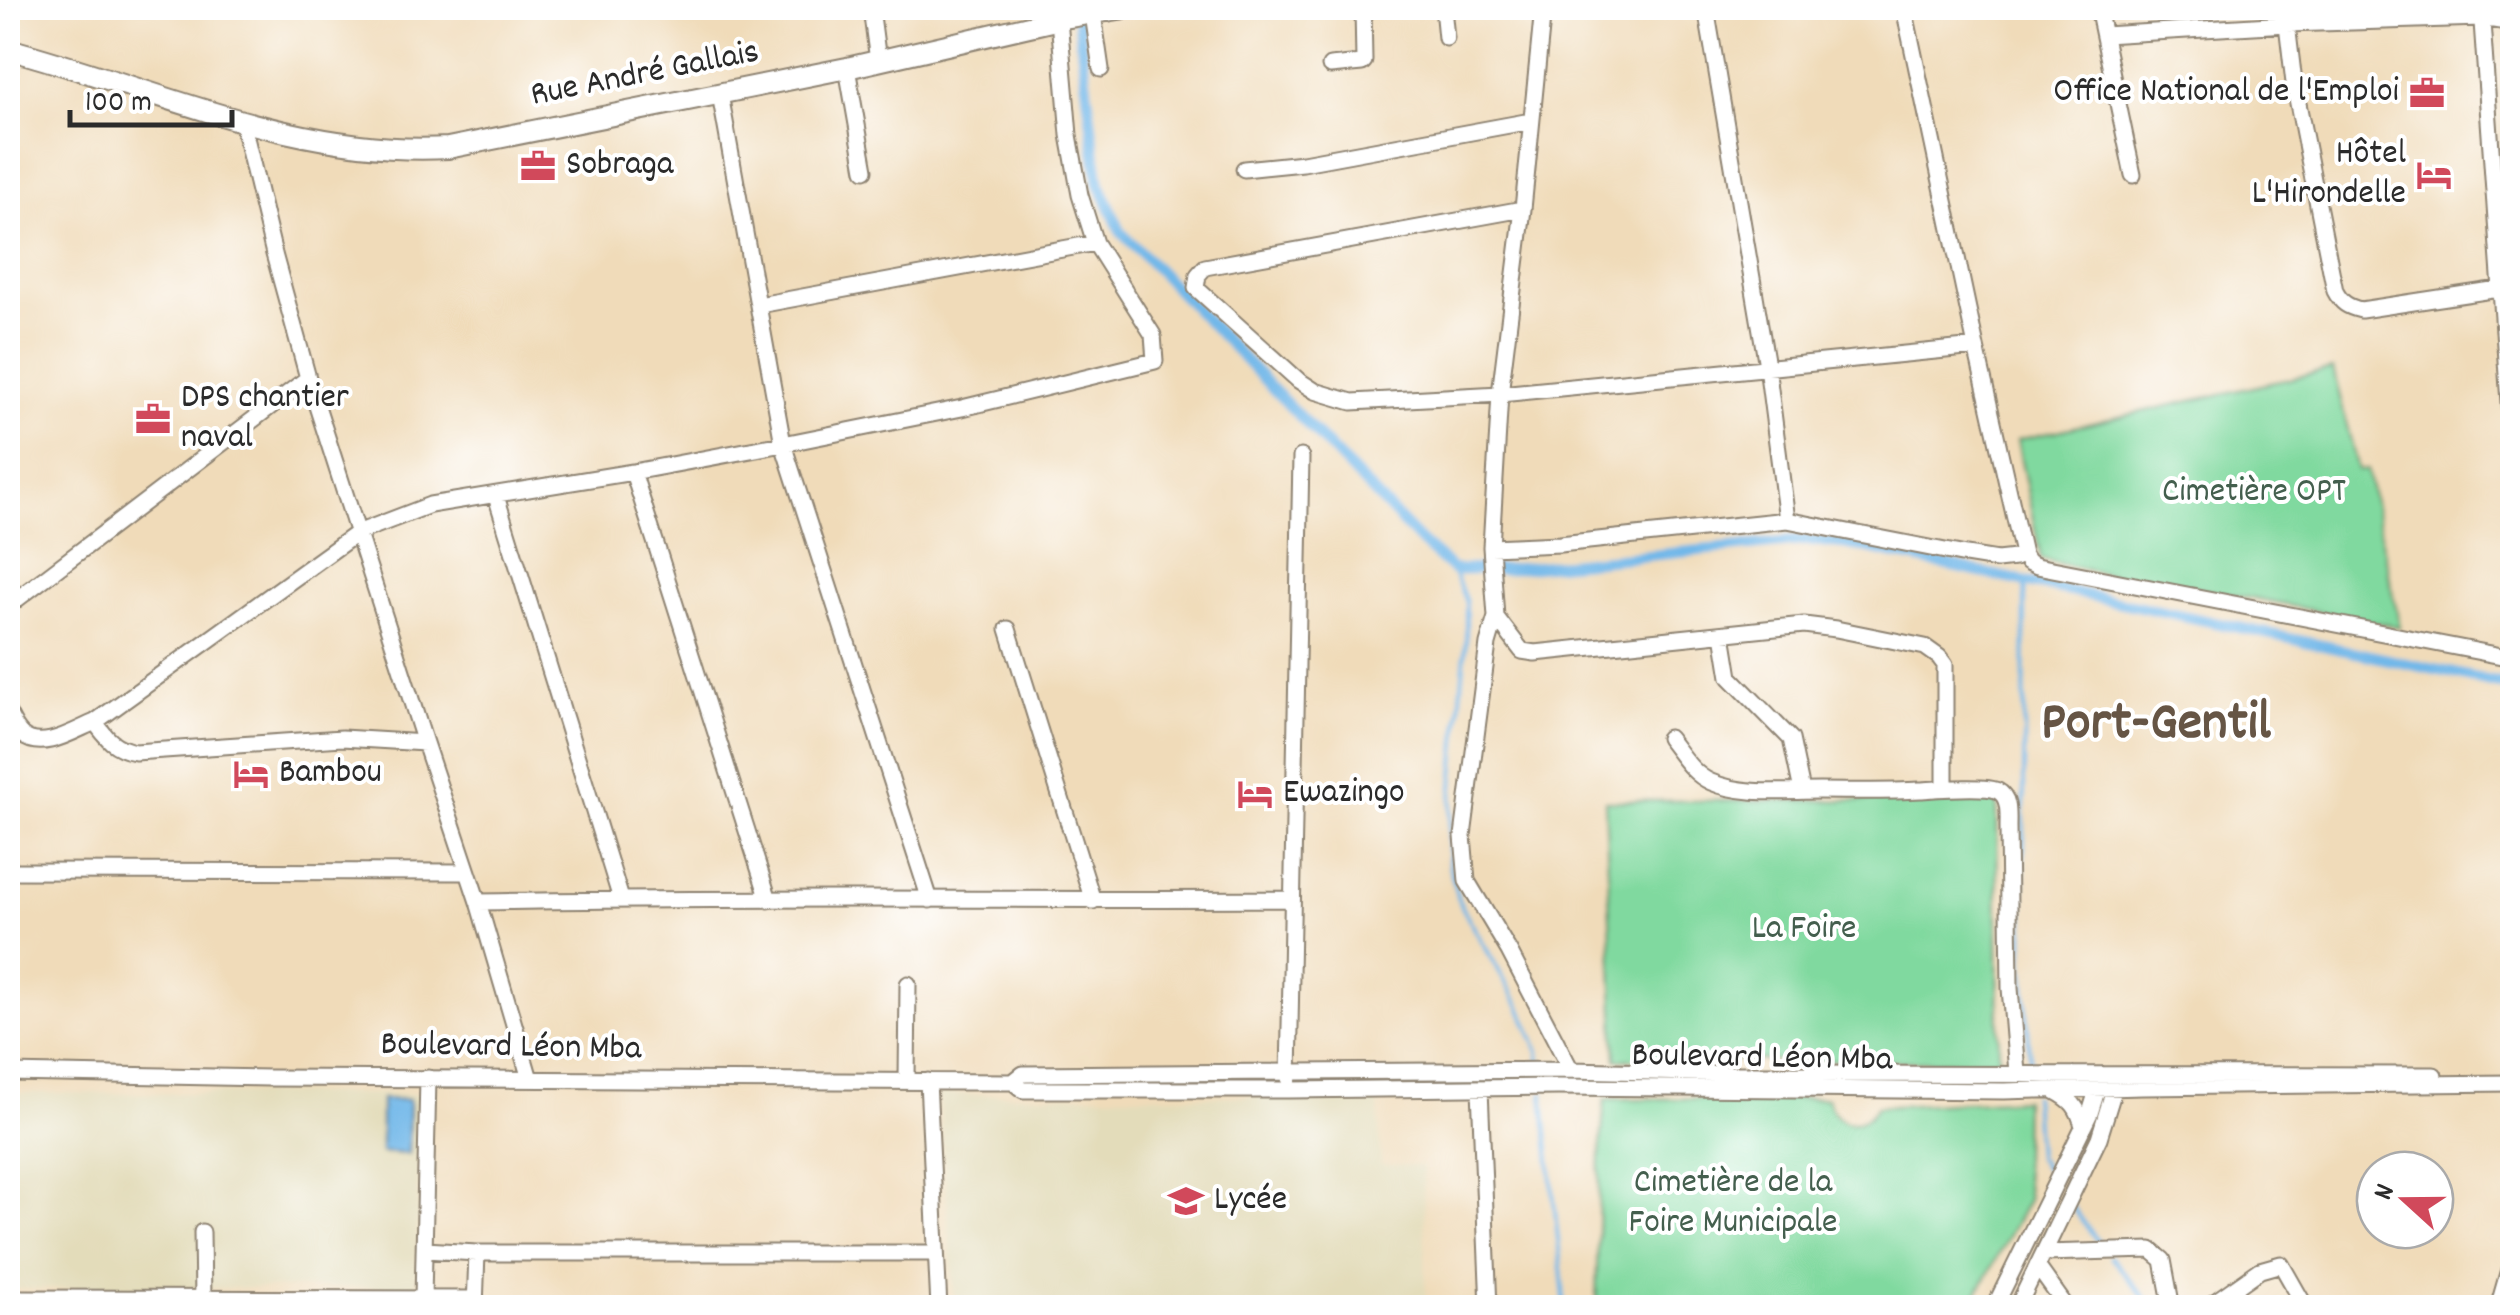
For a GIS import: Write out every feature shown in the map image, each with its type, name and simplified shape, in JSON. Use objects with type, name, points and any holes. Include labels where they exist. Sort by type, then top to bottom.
[{"type":"main road","name":"Rue André Gallais","points":[[8,48],[242,121],[322,140],[418,150],[448,148],[847,68],[1060,15],[1125,8]]},
{"type":"street","points":[[872,8],[878,60]]},
{"type":"street","points":[[1330,66],[1364,61],[1363,8]]},
{"type":"street","points":[[1443,8],[1446,38]]},
{"type":"street","points":[[1543,8],[1500,394],[1491,552],[1496,617],[1487,654],[1463,836],[1467,881],[1509,951],[1571,1070]]},
{"type":"street","points":[[1706,8],[1766,366],[1787,520]]},
{"type":"street","points":[[1904,8],[1976,347],[2028,562],[2512,658]]},
{"type":"street","points":[[2098,8],[2133,175]]},
{"type":"street","points":[[2104,35],[2481,13],[2512,23]]},
{"type":"street","points":[[2481,13],[2506,287],[2512,445]]},
{"type":"street","points":[[1090,14],[1101,69]]},
{"type":"street","points":[[8,713],[22,735],[36,742],[95,722],[358,533],[430,505],[783,444],[962,408],[1155,360],[1154,334],[1095,244],[1080,195],[1069,135],[1060,15]]},
{"type":"street","points":[[2286,24],[2334,290],[2340,302],[2362,310],[2506,287]]},
{"type":"street","points":[[847,68],[865,170]]},
{"type":"street","points":[[720,94],[783,444],[930,900]]},
{"type":"street","points":[[242,121],[308,378],[478,902],[530,1078]]},
{"type":"street","points":[[1244,169],[1304,163],[1532,121]]},
{"type":"street","points":[[1523,209],[1205,267],[1198,275],[1196,288],[1314,392],[1352,402],[1500,394],[1976,347]]},
{"type":"street","points":[[759,305],[1095,244]]},
{"type":"street","points":[[8,606],[308,378]]},
{"type":"street","points":[[1289,1090],[1301,457]]},
{"type":"street","points":[[633,472],[769,900]]},
{"type":"street","points":[[496,496],[621,899]]},
{"type":"street","points":[[1491,552],[1787,520],[1966,556],[1997,560],[2023,554]]},
{"type":"street","points":[[1496,617],[1522,651]]},
{"type":"street","points":[[1487,654],[1535,653],[1804,625],[1926,647],[1944,665],[1945,788]]},
{"type":"street","points":[[1008,630],[1093,900]]},
{"type":"street","points":[[1723,634],[1730,677],[1791,740],[1802,791]]},
{"type":"street","points":[[95,722],[109,742],[135,752],[342,738],[424,742]]},
{"type":"street","points":[[1668,738],[1695,772],[1714,784],[1746,791],[1998,791],[2007,804],[2010,988],[2020,1073]]},
{"type":"street","points":[[8,871],[467,872]]},
{"type":"street","points":[[478,902],[1292,899]]},
{"type":"street","points":[[907,1080],[908,984]]},
{"type":"street","name":"Boulevard Léon Mba","points":[[1013,1082],[1023,1074],[1571,1070],[2042,1073],[2142,1087],[2512,1083]]},
{"type":"street","name":"Boulevard Léon Mba","points":[[8,1074],[907,1080],[1013,1082],[1023,1090],[2050,1091],[2108,1081],[2512,1074]]},
{"type":"street","points":[[422,1299],[428,1078]]},
{"type":"street","points":[[928,1081],[940,1308]]},
{"type":"street","points":[[1994,1308],[2108,1081]]},
{"type":"street","points":[[2099,1138],[2108,1081]]},
{"type":"street","points":[[2017,1308],[2099,1138],[2122,1102],[2142,1087]]},
{"type":"street","points":[[1480,1090],[1489,1308]]},
{"type":"street","points":[[2050,1091],[2068,1097],[2076,1105],[2083,1126]]},
{"type":"street","points":[[202,1232],[203,1299]]},
{"type":"street","points":[[425,1250],[936,1254]]},
{"type":"street","points":[[2040,1260],[2093,1251],[2151,1250],[2164,1260],[2172,1308]]},
{"type":"street","points":[[8,1298],[141,1303],[203,1299],[422,1299],[475,1303],[477,1253]]},
{"type":"street","points":[[2040,1260],[2067,1308]]},
{"type":"street","points":[[2502,1306],[2512,1260]]},
{"type":"street","points":[[2206,1308],[2260,1270],[2280,1264],[2306,1308]]},
{"type":"shaded area","points":[[8,1093],[420,1094],[416,1287],[8,1289]]},
{"type":"shaded area","name":"Lycée","points":[[939,1094],[1378,1098],[1381,1165],[1423,1166],[1426,1307],[955,1307]]},
{"type":"green space","name":"Cimetière OPT","points":[[2333,369],[2358,470],[2367,470],[2400,627],[2154,580],[2152,585],[2041,559],[2017,440]]},
{"type":"green space","name":"La Foire","points":[[1997,800],[1999,1062],[1616,1059],[1605,801]]},
{"type":"green space","name":"Cimetière de la Foire Municipale","points":[[1827,1098],[1836,1115],[1849,1123],[1864,1120],[1877,1107],[2024,1099],[2023,1159],[2028,1200],[1970,1307],[1596,1307],[1605,1099]]},
{"type":"water","points":[[381,1099],[409,1100],[408,1154],[381,1152]]},
{"type":"waterway","points":[[1077,13],[1099,183],[1121,232],[1422,543],[1453,570],[1511,569],[1808,540],[1847,544],[2512,686]]},
{"type":"waterway","points":[[1453,570],[1466,602],[1466,641],[1449,865],[1458,900],[1520,1007],[1539,1052],[1540,1064]]},
{"type":"waterway","points":[[2025,582],[2023,960],[2031,1072]]},
{"type":"waterway","points":[[1543,1093],[1565,1308]]},
{"type":"waterway","points":[[2033,1096],[2037,1157],[2051,1177]]},
{"type":"waterway","points":[[2071,1205],[2101,1246]]},
{"type":"waterway","points":[[2111,1257],[2153,1308]]},
{"type":"place","name":"Office National de l'Emploi","points":[[2427,93]]},
{"type":"place","name":"Sobraga","points":[[538,166]]},
{"type":"place","name":"Hôtel L'Hirondelle","points":[[2434,175]]},
{"type":"place","name":"DPS chantier naval","points":[[153,419]]},
{"type":"place","name":"Bambou","points":[[251,774]]},
{"type":"place","name":"Ewazingo","points":[[1255,794]]},
{"type":"place","name":"Lycée","points":[[1186,1201]]},
{"type":"district","name":"Port-Gentil","points":[[2156,726]]}]
